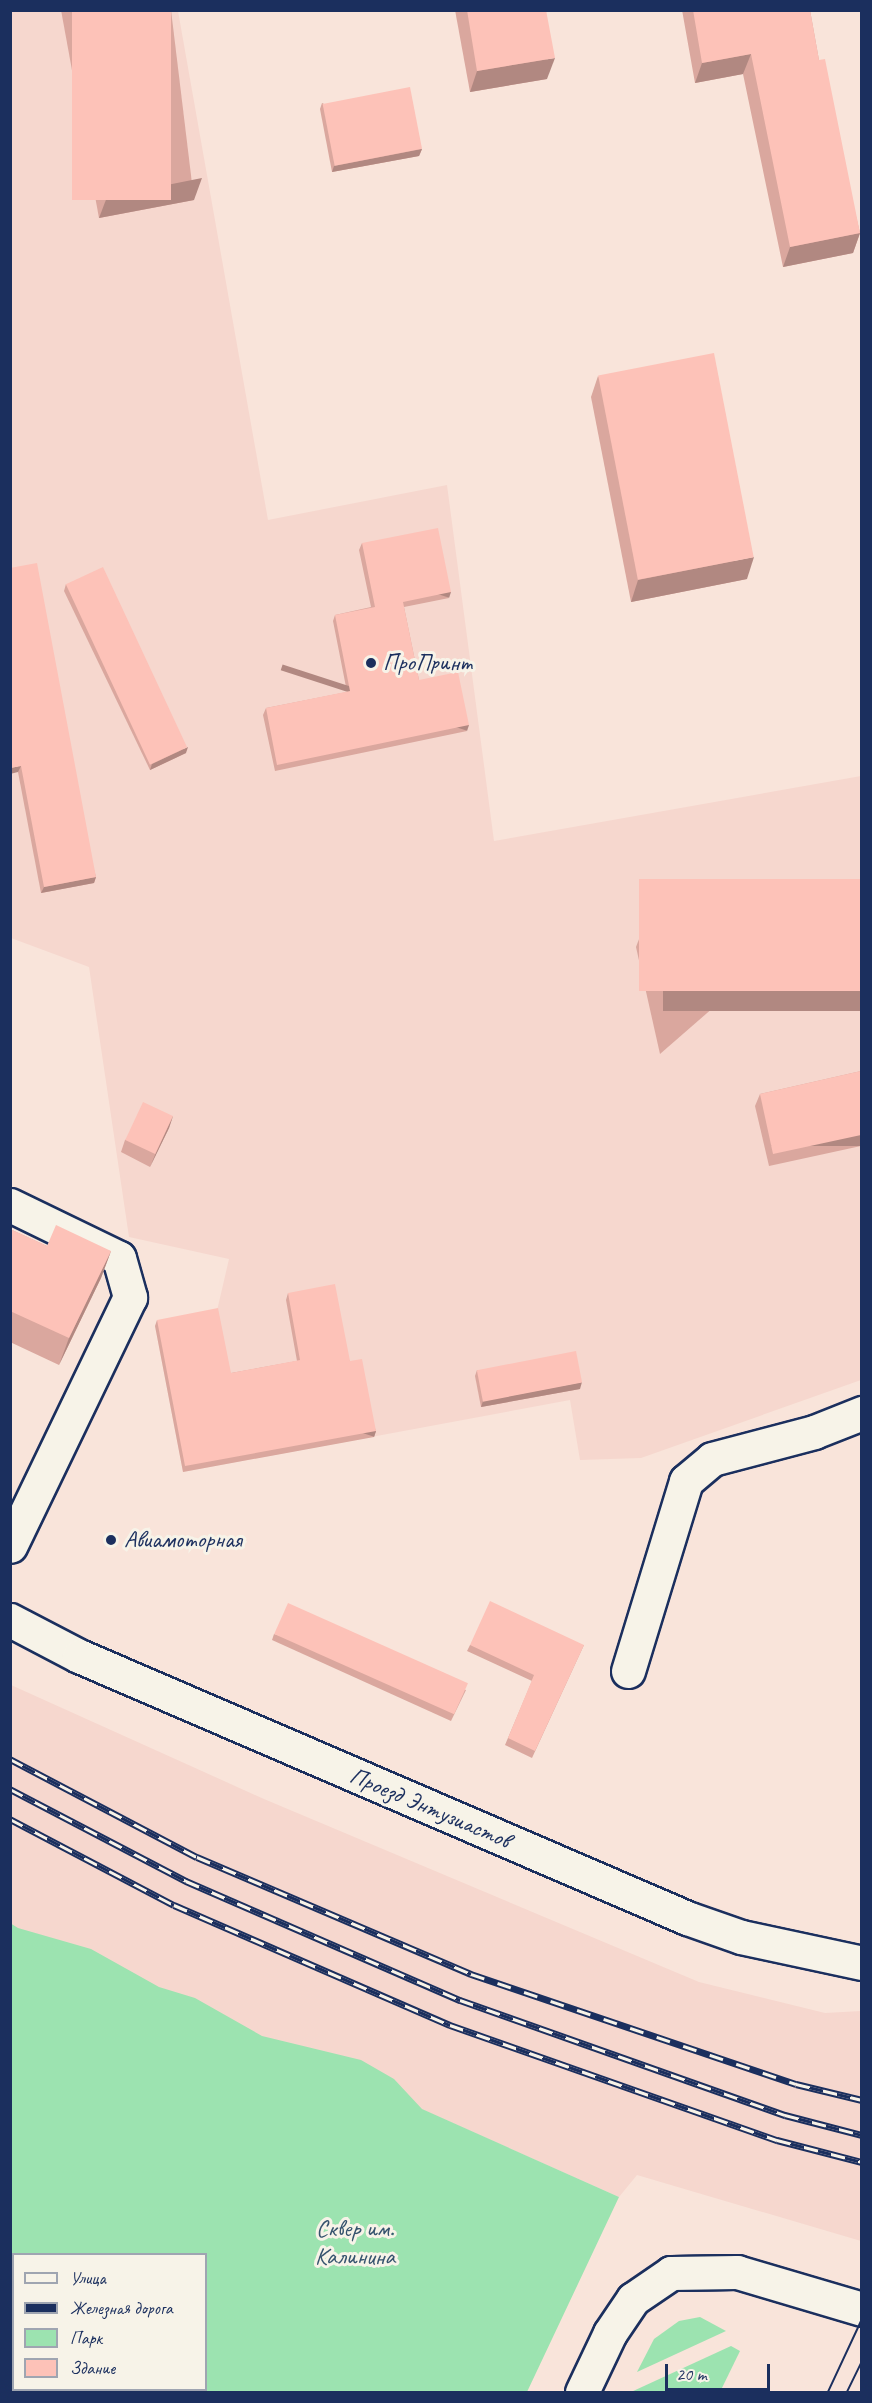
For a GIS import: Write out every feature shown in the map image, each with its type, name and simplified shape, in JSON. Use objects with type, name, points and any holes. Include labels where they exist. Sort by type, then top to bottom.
[{"type":"street","points":[[10,1205],[119,1258],[130,1297],[10,1546]]},
{"type":"street","points":[[628,1671],[686,1481],[712,1459],[814,1432],[861,1413]]},
{"type":"street","name":"Проезд Энтузиастов","points":[[10,1620],[89,1661],[687,1918],[741,1937],[861,1963]]},
{"type":"street","points":[[582,2392],[610,2334],[633,2299],[671,2273],[737,2272],[861,2309]]},
{"type":"shaded area","points":[[10,11],[178,11],[268,520],[447,485],[494,841],[861,776],[861,1380],[641,1458],[580,1460],[570,1400],[183,1472],[155,1326],[216,1315],[229,1259],[129,1237],[89,967],[11,938]]},
{"type":"shaded area","points":[[11,1685],[264,1799],[699,1982],[825,2013],[861,2011],[861,2241],[637,2175],[619,2197],[11,1927]]},
{"type":"green space","name":"Сквер им. Калинина","points":[[10,1923],[18,1928],[91,1949],[159,1987],[195,1998],[262,2036],[361,2060],[394,2079],[422,2109],[619,2197],[527,2392],[11,2392]]},
{"type":"green space","points":[[700,2317],[726,2331],[637,2372],[654,2339],[679,2321]]},
{"type":"green space","points":[[731,2346],[740,2351],[720,2392],[631,2392]]},
{"type":"building","points":[[72,10],[171,10],[171,200],[72,200]]},
{"type":"building","points":[[467,10],[546,10],[555,58],[477,71]]},
{"type":"building","points":[[693,10],[810,10],[819,60],[825,59],[860,233],[790,247],[751,54],[702,63]]},
{"type":"building","points":[[410,87],[422,149],[335,166],[323,104]]},
{"type":"building","points":[[714,353],[754,557],[638,580],[598,376]]},
{"type":"building","points":[[438,528],[451,592],[403,602],[419,680],[458,672],[469,725],[277,765],[266,708],[350,691],[335,615],[375,607],[362,543]]},
{"type":"building","points":[[37,563],[96,877],[44,887],[21,766],[10,768],[10,568]]},
{"type":"building","points":[[103,567],[187,747],[150,765],[66,584]]},
{"type":"building","points":[[639,879],[861,879],[861,991],[639,991]]},
{"type":"building","points":[[861,1071],[861,1135],[773,1154],[760,1094]]},
{"type":"building","points":[[143,1102],[173,1116],[155,1154],[125,1140]]},
{"type":"building","points":[[56,1225],[111,1251],[69,1338],[10,1311],[10,1229],[47,1246]]},
{"type":"building","points":[[335,1284],[350,1361],[362,1359],[376,1431],[185,1466],[157,1320],[218,1308],[231,1373],[300,1360],[288,1293]]},
{"type":"building","points":[[576,1351],[582,1382],[483,1402],[477,1370]]},
{"type":"building","points":[[490,1601],[584,1645],[535,1751],[508,1738],[534,1675],[470,1645]]},
{"type":"building","points":[[288,1603],[468,1683],[454,1714],[274,1634]]},
{"type":"tram line","points":[[828,2392],[862,2319]]},
{"type":"tram line","points":[[847,2392],[862,2361]]},
{"type":"railway","points":[[10,1759],[197,1857],[471,1974],[796,2084],[862,2100]]},
{"type":"railway","points":[[10,1789],[186,1881],[460,2000],[785,2115],[862,2135]]},
{"type":"railway","points":[[10,1819],[174,1905],[450,2025],[777,2140],[862,2162]]},
{"type":"place","name":"ПроПринт","points":[[371,663]]},
{"type":"place","name":"Авиамоторная","points":[[111,1540]]}]
